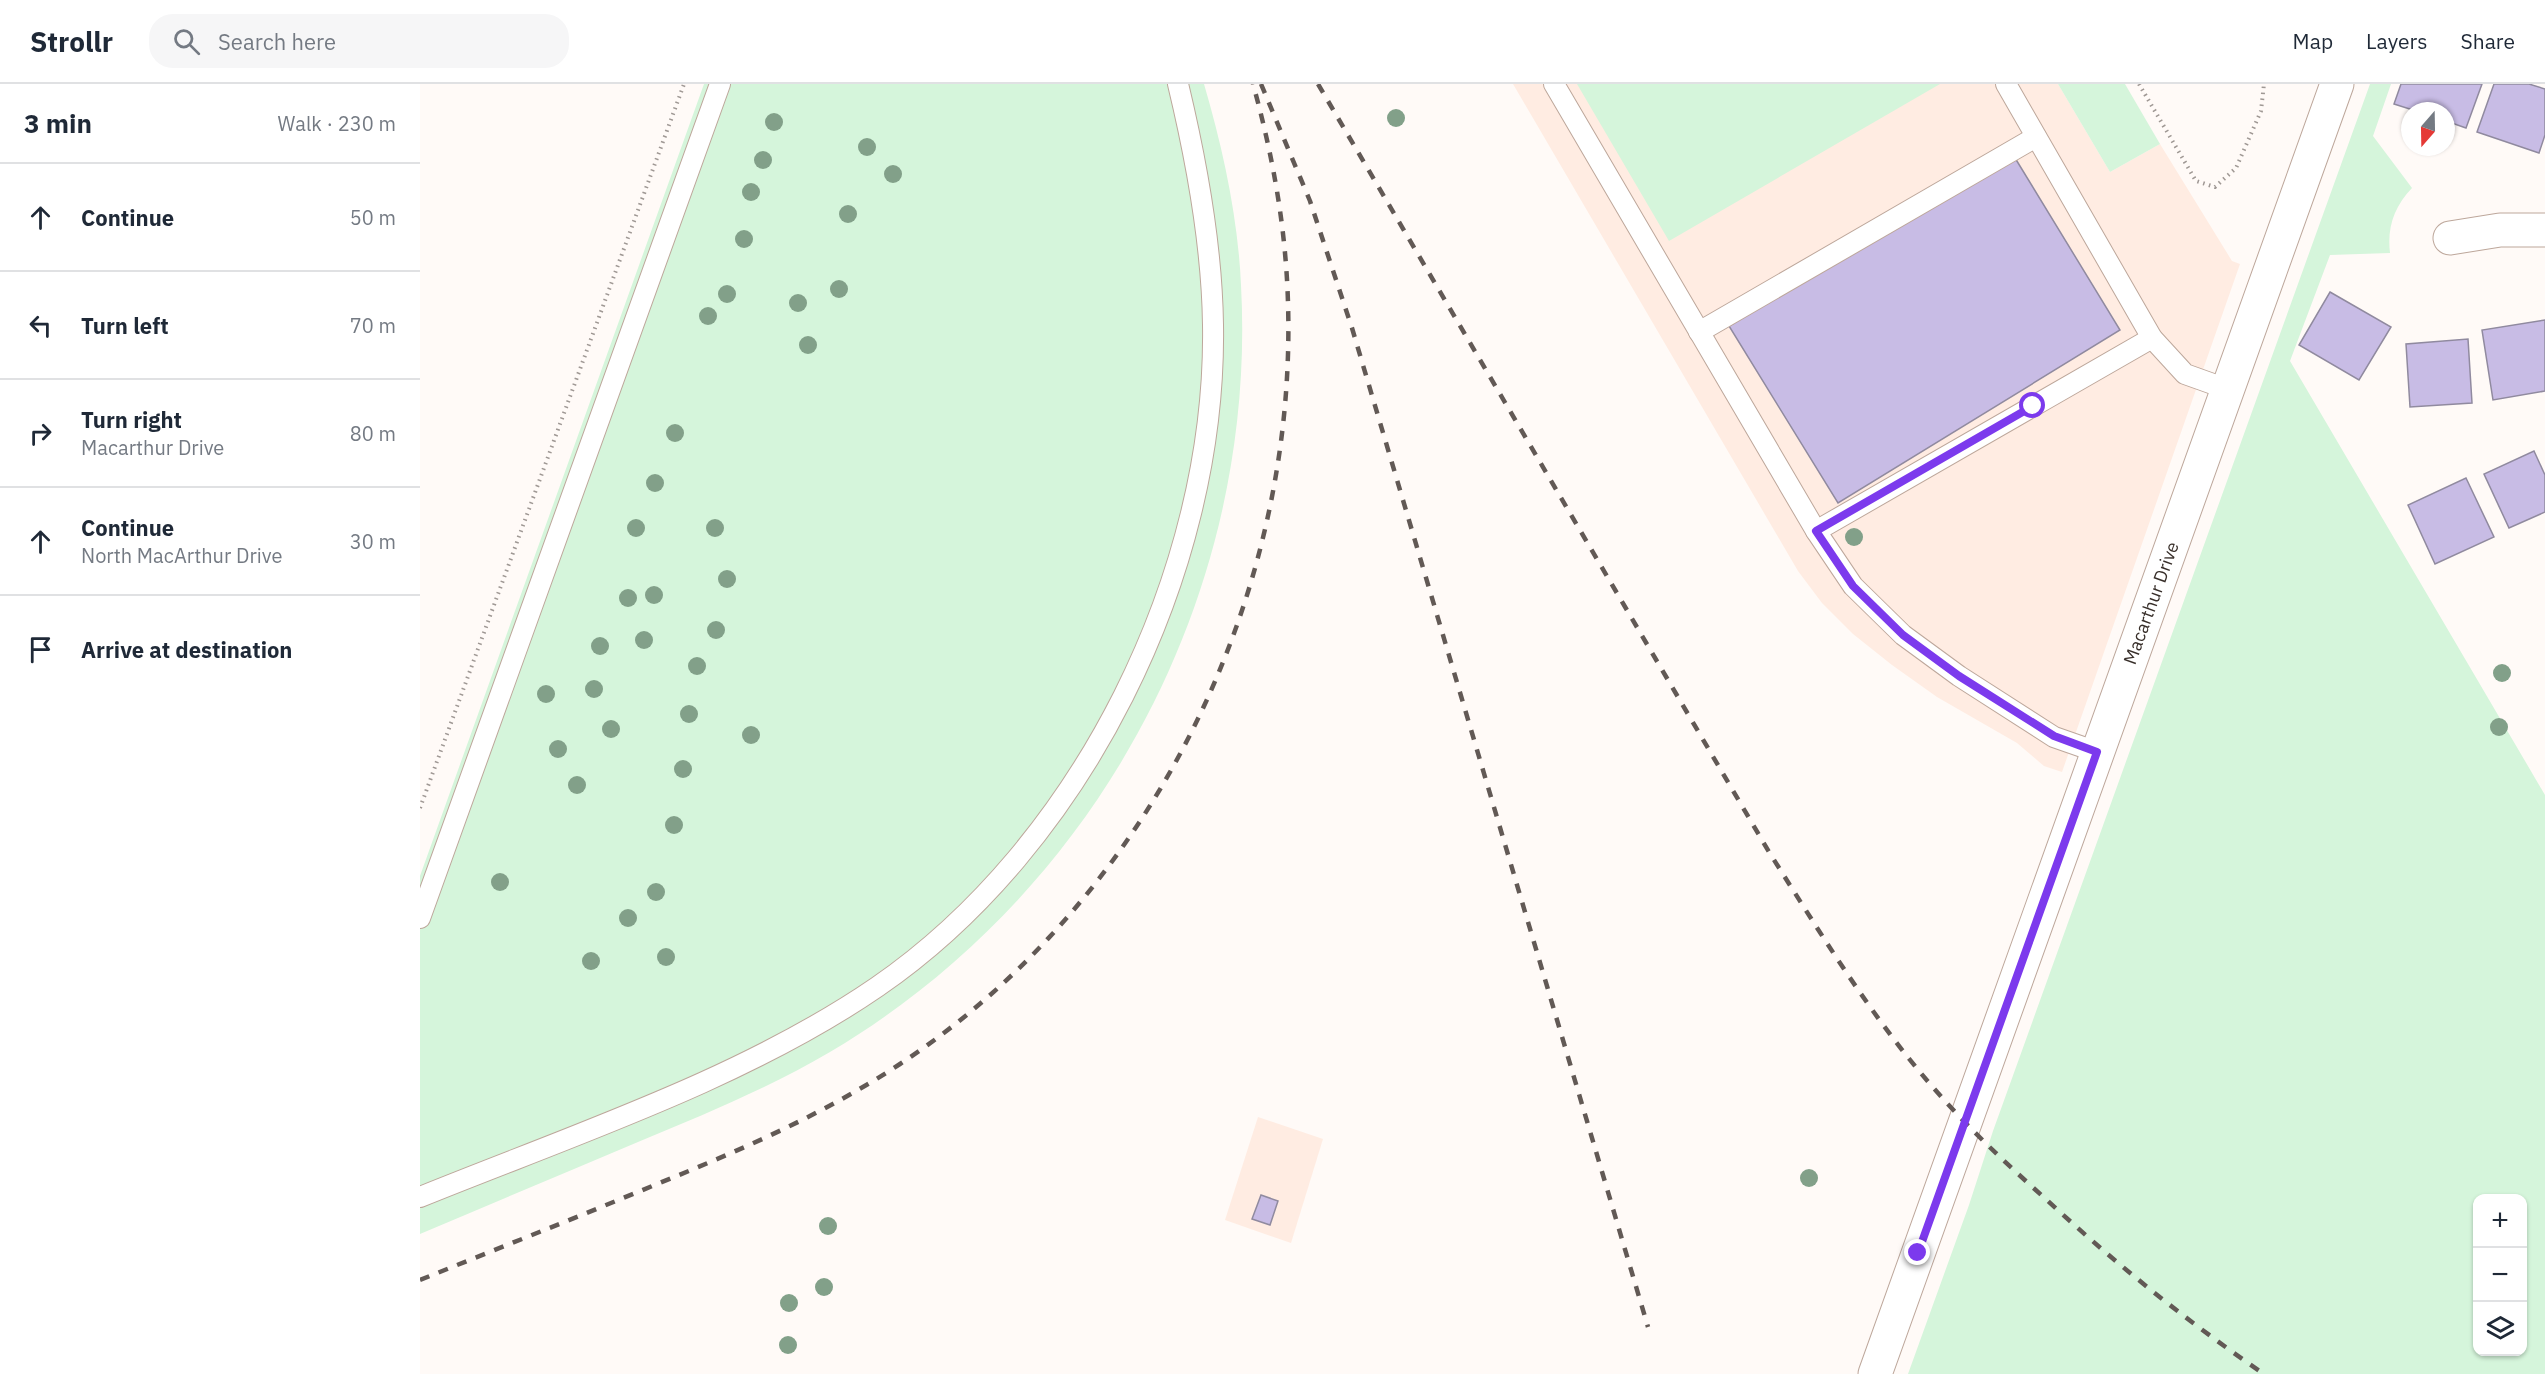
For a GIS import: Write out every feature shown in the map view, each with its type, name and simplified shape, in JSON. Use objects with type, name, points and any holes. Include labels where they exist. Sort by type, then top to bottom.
[{"type":"main road","name":"Macarthur Drive","points":[[1875,1374],[2337,84]]},
{"type":"main road","points":[[2450,238],[2500,230],[2545,230]]},
{"type":"lane","points":[[420,918],[720,84]]},
{"type":"lane","points":[[421,1196],[665,1098],[813,1027],[878,986],[944,934],[984,896],[1052,814],[1108,727],[1150,640],[1178,567],[1198,487],[1211,400],[1213,326],[1209,247],[1190,135],[1178,84]]},
{"type":"lane","points":[[1554,84],[1816,531],[1853,586],[1903,635],[1959,676],[2054,736],[2097,752]]},
{"type":"lane","points":[[2006,84],[2152,338],[2185,374],[2228,388]]},
{"type":"lane","points":[[1699,332],[2036,137]]},
{"type":"lane","points":[[1816,531],[2152,338]]},
{"type":"path","points":[[420,808],[684,84]]},
{"type":"path","points":[[2139,84],[2196,181],[2215,187],[2236,168],[2261,111],[2264,84]]},
{"type":"shaded area","points":[[1513,84],[2058,84],[2110,172],[2160,144],[2232,261],[2240,264],[2062,772],[2044,766],[2017,743],[1937,697],[1853,634],[1822,603],[1798,571]]},
{"type":"shaded area","points":[[1258,1117],[1323,1139],[1291,1243],[1225,1220]]},
{"type":"green space","points":[[704,84],[1204,84],[1228,183],[1237,234],[1241,285],[1239,400],[1222,513],[1189,622],[1142,726],[1082,822],[1009,909],[925,986],[830,1052],[760,1089],[420,1234],[420,876]]},
{"type":"green space","points":[[1577,84],[1940,84],[1669,241]]},
{"type":"green space","points":[[2058,84],[2125,84],[2160,144],[2110,172]]},
{"type":"green space","points":[[2370,84],[2391,84],[2373,136],[2412,188],[2393,218],[2390,253],[2330,255],[2290,361],[2545,795],[2545,1374],[1908,1374],[1993,1131]]},
{"type":"building","points":[[2401,84],[2482,84],[2466,128],[2455,124],[2455,102],[2401,102],[2401,106],[2394,104]]},
{"type":"building","points":[[2494,84],[2529,84],[2545,89],[2545,135],[2539,153],[2477,132]]},
{"type":"building","points":[[2012,153],[2120,330],[1838,503],[1729,326]]},
{"type":"building","points":[[2330,292],[2391,327],[2359,380],[2299,345]]},
{"type":"building","points":[[2545,320],[2545,391],[2493,400],[2482,330]]},
{"type":"building","points":[[2468,339],[2472,403],[2410,407],[2406,344]]},
{"type":"building","points":[[2534,451],[2545,475],[2545,512],[2509,528],[2484,474]]},
{"type":"building","points":[[2466,478],[2494,537],[2435,564],[2408,505]]},
{"type":"building","points":[[1261,1195],[1278,1201],[1270,1225],[1252,1219]]},
{"type":"railway","points":[[420,1280],[751,1144],[842,1099],[900,1064],[989,996],[1067,918],[1135,829],[1191,733],[1235,631],[1266,524],[1284,414],[1287,275],[1272,165],[1253,84]]},
{"type":"railway","points":[[1261,84],[1310,201],[1352,328],[1648,1327]]},
{"type":"railway","points":[[1318,84],[1769,852],[1849,976],[1891,1036],[1951,1107],[2034,1188],[2153,1292],[2264,1374]]},
{"type":"route","points":[[1918,1253],[2097,752],[2054,736],[1959,676],[1903,635],[1853,586],[1816,531],[2033,406]]}]
